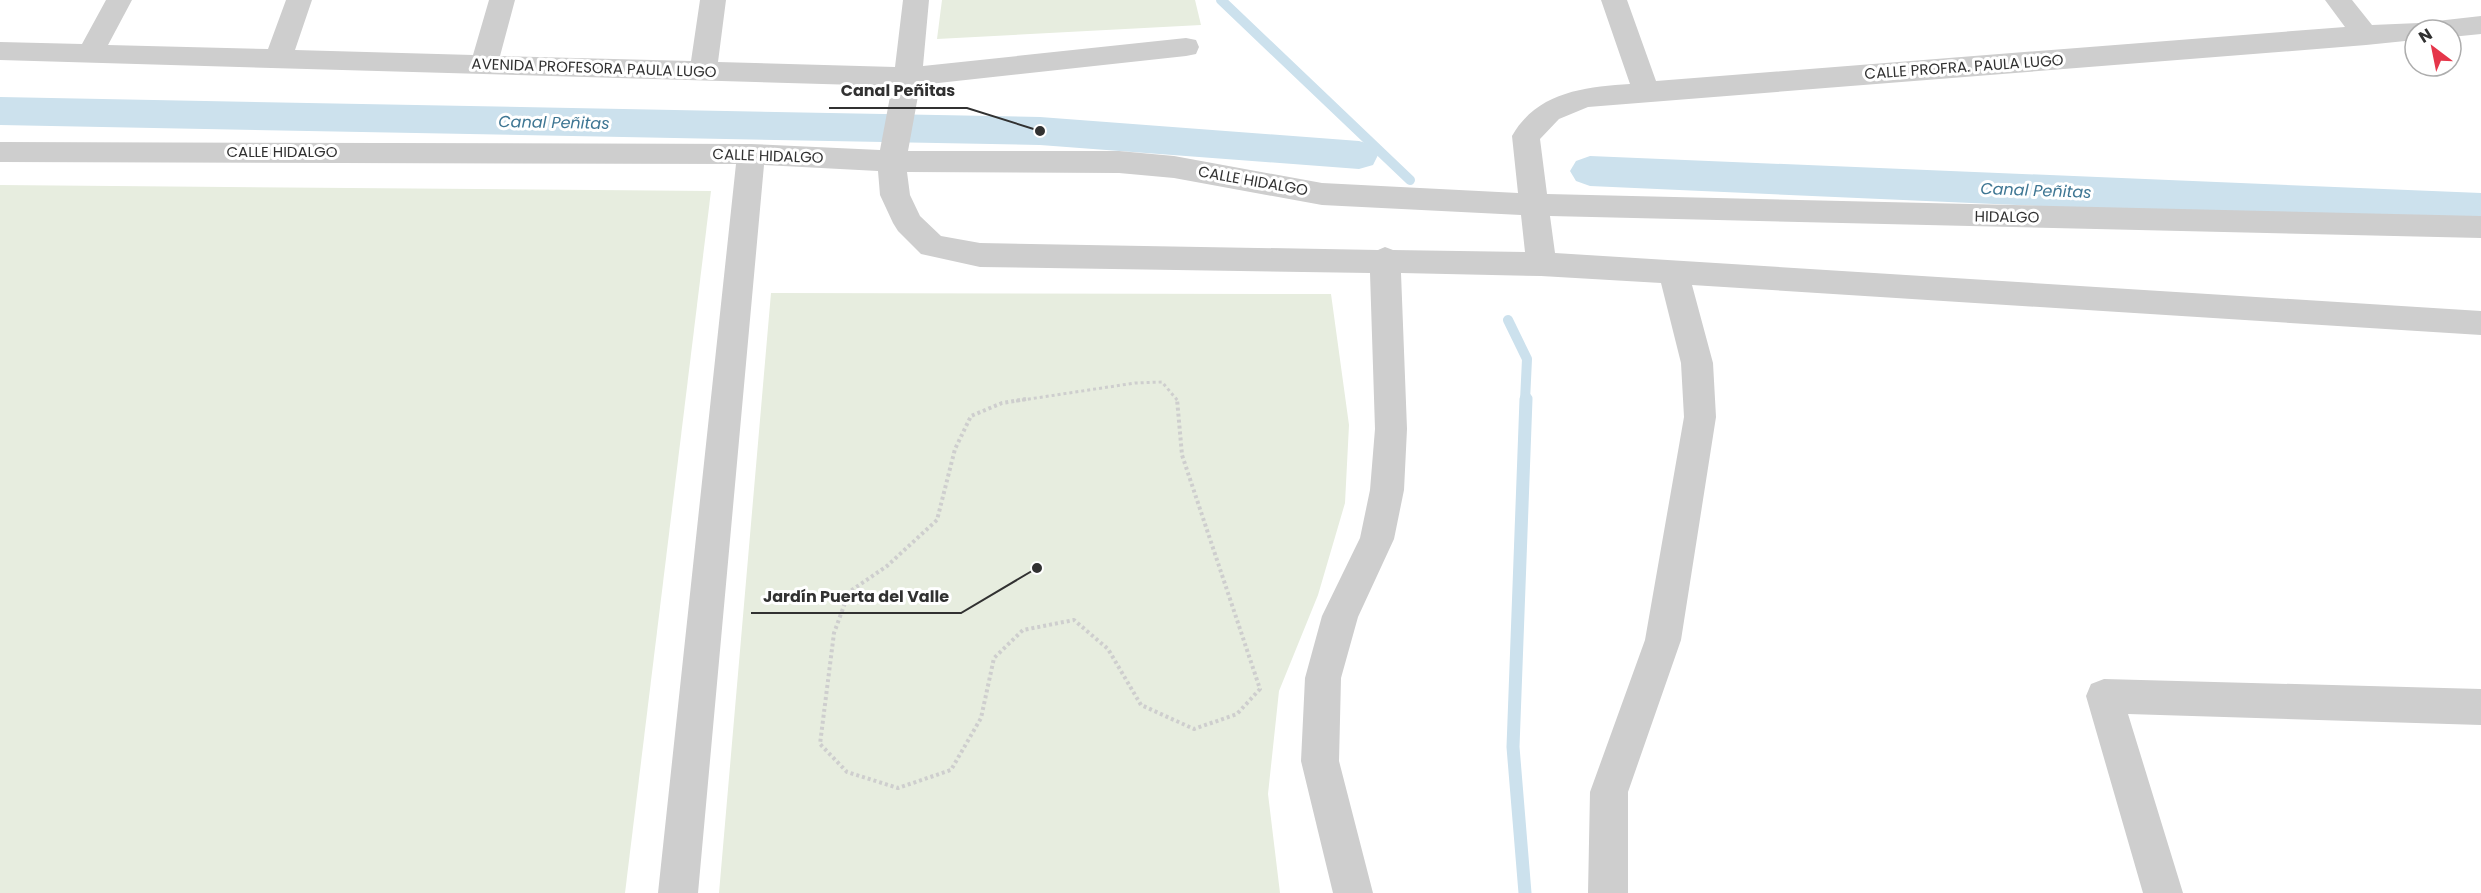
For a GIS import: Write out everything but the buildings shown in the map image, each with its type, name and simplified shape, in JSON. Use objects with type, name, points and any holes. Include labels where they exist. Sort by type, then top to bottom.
[{"type":"street","points":[[90,54],[118,0]]},
{"type":"street","points":[[278,59],[299,0]]},
{"type":"street","points":[[484,65],[502,0]]},
{"type":"street","points":[[703,71],[713,0]]},
{"type":"street","points":[[916,0],[908,77],[893,154],[896,195],[908,223],[932,246],[980,255],[1541,264],[2481,323]]},
{"type":"street","points":[[1614,0],[1646,91]]},
{"type":"street","points":[[2338,0],[2366,36]]},
{"type":"street","points":[[2463,27],[2481,25]]},
{"type":"street","name":"CALLE PROFRA. PAULA LUGO","points":[[1534,205],[1526,136],[1549,112],[1584,97],[2403,32]]},
{"type":"street","name":"AVENIDA PROFESORA PAULA LUGO","points":[[0,51],[908,77],[1186,47]]},
{"type":"street","name":"CALLE HIDALGO","points":[[0,152],[893,154],[1119,162],[1174,167],[1322,194],[1534,205]]},
{"type":"street","points":[[678,893],[751,154]]},
{"type":"street","points":[[1534,205],[1541,264]]},
{"type":"street","name":"HIDALGO","points":[[1534,205],[2481,227]]},
{"type":"street","points":[[1353,893],[1320,761],[1323,678],[1340,616],[1377,539],[1387,490],[1391,429],[1385,260]]},
{"type":"street","points":[[1608,893],[1609,792],[1663,640],[1700,417],[1697,363],[1673,272]]},
{"type":"street","points":[[2163,893],[2104,696],[2481,707]]},
{"type":"path","points":[[1161,382],[1178,401],[1182,455],[1260,689],[1237,714],[1194,729],[1141,705],[1108,649],[1074,620],[1023,630],[994,658],[981,718],[951,770],[898,788],[847,772],[820,744],[834,633],[849,592],[887,566],[937,520],[955,448],[971,416],[1002,404],[1135,383],[1161,382]]},
{"type":"shaded area","points":[[942,0],[1195,0],[1201,25],[937,39]]},
{"type":"shaded area","points":[[0,185],[711,191],[625,893],[0,893]]},
{"type":"shaded area","points":[[771,293],[1331,294],[1349,425],[1345,503],[1318,595],[1279,691],[1268,794],[1280,893],[719,893]]},
{"type":"waterway","points":[[1221,0],[1410,180]]},
{"type":"waterway","name":"Canal Peñitas","points":[[0,111],[1040,131],[1359,155]]},
{"type":"waterway","name":"Canal Peñitas","points":[[1590,171],[2481,208]]},
{"type":"waterway","points":[[1508,320],[1527,359],[1525,401]]},
{"type":"waterway","points":[[1525,893],[1513,747],[1526,399]]},
{"type":"place","name":"Canal Peñitas","points":[[1040,131]]},
{"type":"place","name":"Jardín Puerta del Valle","points":[[1037,568]]}]
